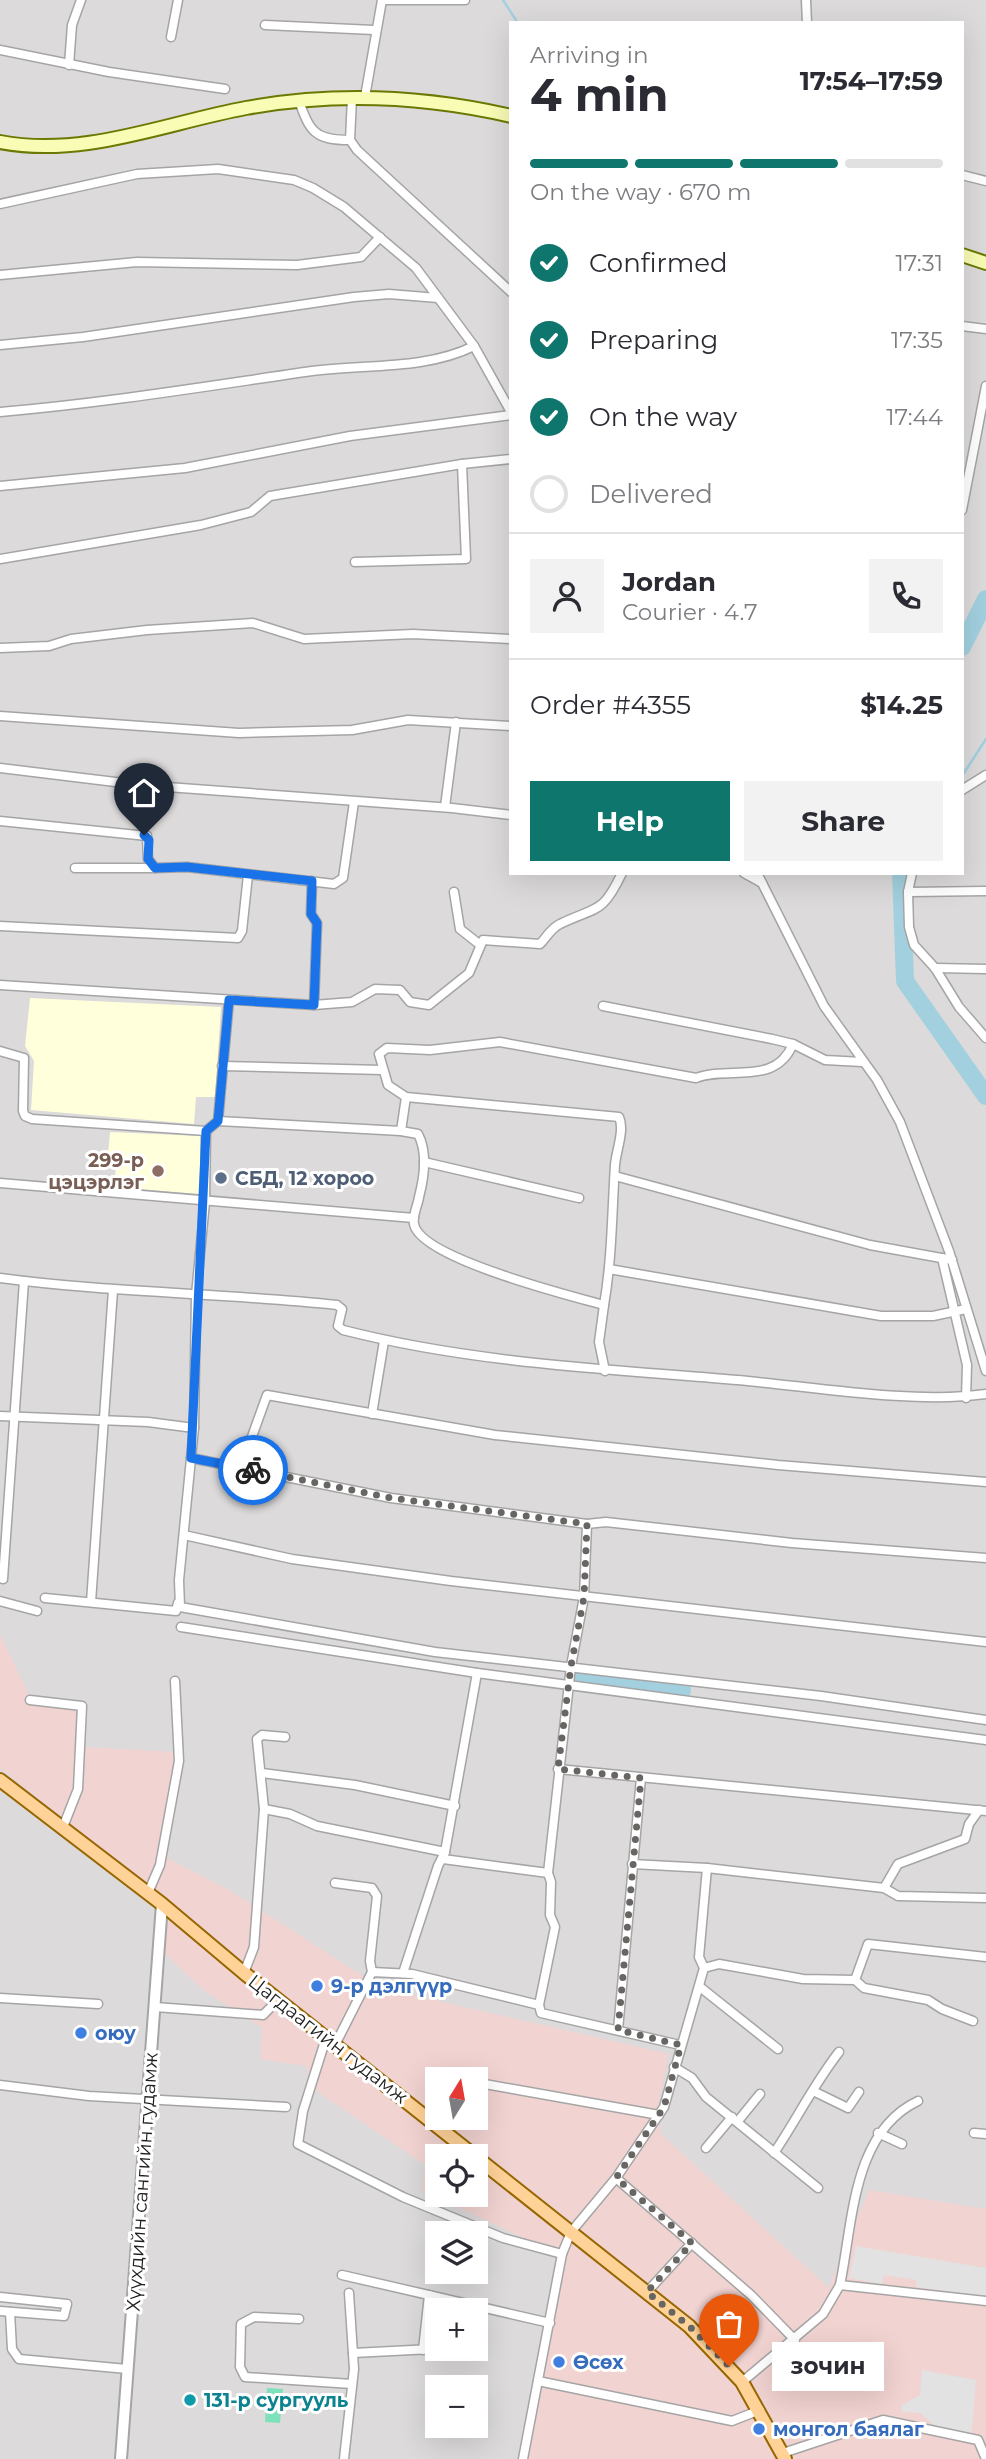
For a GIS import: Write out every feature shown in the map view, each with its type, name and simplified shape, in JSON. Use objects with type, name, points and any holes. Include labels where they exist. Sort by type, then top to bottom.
[{"type":"main road","points":[[0,142],[38,146],[83,144],[213,115],[299,101],[359,97],[448,104],[509,116]]},
{"type":"main road","points":[[964,256],[986,263]]},
{"type":"main road","name":"Цагдаагийн гудамж","points":[[0,1780],[162,1904],[244,1973],[647,2292],[715,2351],[741,2382],[760,2410],[784,2456]]},
{"type":"street","points":[[69,65],[72,25],[81,0]]},
{"type":"street","points":[[171,37],[178,0]]},
{"type":"street","points":[[465,0],[384,0],[374,30],[350,140],[357,150],[509,290]]},
{"type":"street","points":[[806,0],[807,21]]},
{"type":"street","points":[[264,25],[374,30]]},
{"type":"street","points":[[0,50],[69,65],[225,89]]},
{"type":"street","points":[[299,101],[307,124],[317,135],[330,140],[350,140]]},
{"type":"street","points":[[0,204],[138,174],[218,169],[294,180],[344,207],[416,268],[474,346],[509,409]]},
{"type":"street","points":[[964,175],[986,181]]},
{"type":"street","points":[[0,275],[177,260],[298,265],[361,257],[380,237]]},
{"type":"street","points":[[0,345],[83,337],[354,297],[388,294],[438,298]]},
{"type":"street","points":[[964,326],[986,329]]},
{"type":"street","points":[[0,412],[144,398],[314,371],[451,358],[474,346]]},
{"type":"street","points":[[964,504],[986,386]]},
{"type":"street","points":[[0,486],[185,468],[350,436],[509,413]]},
{"type":"street","points":[[0,559],[201,525],[251,512],[270,496],[462,464],[509,459]]},
{"type":"street","points":[[355,562],[466,559],[462,464]]},
{"type":"street","points":[[0,648],[49,646],[71,639],[148,629],[253,624],[304,639],[414,634],[509,639]]},
{"type":"street","points":[[0,716],[269,733],[359,729],[408,720],[509,726]]},
{"type":"street","points":[[446,807],[456,722]]},
{"type":"street","points":[[0,768],[140,785],[446,807],[509,816]]},
{"type":"street","points":[[964,789],[986,775]]},
{"type":"street","points":[[75,868],[187,867],[334,884],[342,880],[354,802]]},
{"type":"street","points":[[0,821],[147,836],[148,859],[155,868]]},
{"type":"street","points":[[0,926],[238,938],[242,931],[248,874]]},
{"type":"street","points":[[0,985],[314,1005],[352,1002],[369,991],[385,989],[400,990],[410,1002],[429,1005],[468,973],[479,944],[490,939],[540,944],[561,923],[579,918],[610,898],[621,875]]},
{"type":"street","points":[[748,875],[762,883]]},
{"type":"street","points":[[758,875],[824,1006],[886,1093],[900,1122],[952,1260],[986,1371]]},
{"type":"street","points":[[912,875],[908,892],[909,927],[914,945],[935,968],[958,1007],[986,1038]]},
{"type":"street","points":[[312,881],[311,914],[317,923],[314,1005]]},
{"type":"street","points":[[908,892],[986,891]]},
{"type":"street","points":[[454,892],[460,929],[479,944]]},
{"type":"street","points":[[935,968],[986,970]]},
{"type":"street","points":[[218,1121],[229,1000]]},
{"type":"street","points":[[603,1006],[793,1044],[825,1060],[862,1062]]},
{"type":"street","points":[[605,1371],[599,1342],[609,1269],[621,1125],[619,1117],[406,1097],[388,1084],[379,1055],[387,1048],[430,1050],[499,1042],[685,1077],[716,1072],[751,1074],[766,1070],[788,1055],[793,1044]]},
{"type":"street","points":[[0,1051],[24,1058],[23,1111],[25,1116],[32,1119],[206,1131],[218,1121],[418,1134],[424,1162],[414,1218],[421,1236],[460,1259],[525,1283],[604,1305]]},
{"type":"street","points":[[222,1066],[382,1070]]},
{"type":"street","points":[[401,1131],[406,1097]]},
{"type":"street","points":[[45,1598],[176,1611],[194,1428],[196,1295],[205,1202],[206,1131]]},
{"type":"street","points":[[424,1162],[579,1198]]},
{"type":"street","points":[[615,1176],[870,1245],[952,1260]]},
{"type":"street","points":[[0,1184],[414,1218]]},
{"type":"street","points":[[942,1258],[967,1365],[967,1398]]},
{"type":"street","points":[[609,1269],[881,1316],[908,1318],[966,1309]]},
{"type":"street","points":[[0,1278],[113,1290],[248,1295],[341,1306],[339,1329],[384,1341],[509,1361],[605,1371],[967,1398],[986,1394]]},
{"type":"street","points":[[3,1579],[24,1281]]},
{"type":"street","points":[[91,1602],[113,1290]]},
{"type":"street","points":[[372,1414],[384,1341]]},
{"type":"street","points":[[241,1467],[267,1395],[495,1435],[778,1465],[986,1482]]},
{"type":"street","points":[[0,1416],[148,1422],[194,1428]]},
{"type":"street","points":[[191,1458],[391,1498],[587,1524],[606,1522],[792,1543],[986,1558]]},
{"type":"street","points":[[587,1524],[584,1597],[571,1666],[548,1873],[551,1882],[550,1915],[555,1927],[539,2005],[541,2013],[681,2045]]},
{"type":"street","points":[[184,1535],[292,1559],[584,1597],[986,1642]]},
{"type":"street","points":[[0,1601],[37,1611]]},
{"type":"street","points":[[178,1603],[184,1608],[435,1652],[821,1696],[986,1720]]},
{"type":"street","points":[[231,1634],[232,1616]]},
{"type":"street","points":[[181,1628],[477,1673],[986,1740]]},
{"type":"street","points":[[403,1973],[444,1855],[477,1673]]},
{"type":"street","points":[[148,1893],[160,1865],[178,1761],[175,1681]]},
{"type":"street","points":[[30,1700],[82,1706],[78,1789],[63,1827]]},
{"type":"street","points":[[244,1973],[254,1947],[264,1809],[258,1736],[285,1737]]},
{"type":"street","points":[[558,1769],[982,1810]]},
{"type":"street","points":[[262,1773],[355,1785],[455,1806]]},
{"type":"street","points":[[618,2030],[641,1778]]},
{"type":"street","points":[[264,1809],[289,1814],[317,1826],[444,1855],[548,1873]]},
{"type":"street","points":[[884,1888],[898,1864],[965,1839],[969,1824],[982,1810]]},
{"type":"street","points":[[632,1864],[708,1868],[884,1888],[898,1896],[986,1898]]},
{"type":"street","points":[[523,2459],[562,2254],[571,2232],[616,2178],[664,2107],[704,1968],[699,1957],[708,1868]]},
{"type":"street","points":[[335,1883],[372,1888],[377,1896],[370,1961],[372,1972],[331,2041],[300,2121],[298,2144],[414,2202],[503,2238],[562,2254]]},
{"type":"street","name":"Хүүхдийн сангийн гудамж","points":[[121,2459],[162,1904]]},
{"type":"street","points":[[855,1980],[868,1944],[986,1957]]},
{"type":"street","points":[[704,1968],[719,1964],[803,1979],[855,1980],[864,1988],[928,2000],[942,2009],[973,2021]]},
{"type":"street","points":[[372,1972],[403,1973],[539,2005]]},
{"type":"street","points":[[700,1987],[778,2049]]},
{"type":"street","points":[[0,1998],[98,2004]]},
{"type":"street","points":[[155,2007],[262,2015],[278,2000]]},
{"type":"street","points":[[774,2153],[839,2052]]},
{"type":"street","points":[[674,2067],[692,2078],[697,2087],[818,2188]]},
{"type":"street","points":[[0,2085],[148,2100],[286,2107]]},
{"type":"street","points":[[488,2085],[659,2115]]},
{"type":"street","points":[[813,2091],[848,2108],[859,2092]]},
{"type":"street","points":[[706,2148],[760,2094]]},
{"type":"street","points":[[741,2382],[795,2340],[823,2314],[840,2285],[858,2193],[878,2133],[893,2116],[918,2101]]},
{"type":"street","points":[[878,2133],[902,2144]]},
{"type":"street","points":[[974,2133],[986,2134]]},
{"type":"street","points":[[616,2178],[692,2243],[795,2340]]},
{"type":"street","points":[[647,2292],[692,2243]]},
{"type":"street","points":[[342,2275],[551,2323]]},
{"type":"street","points":[[840,2285],[986,2301]]},
{"type":"street","points":[[344,2459],[353,2353],[349,2292]]},
{"type":"street","points":[[353,2353],[423,2350],[429,2295]]},
{"type":"street","points":[[0,2297],[67,2304],[64,2316],[0,2311]]},
{"type":"street","points":[[10,2312],[12,2349],[17,2358],[127,2369]]},
{"type":"street","points":[[299,2319],[254,2317],[241,2324],[240,2368],[245,2377],[352,2385]]},
{"type":"street","points":[[538,2382],[732,2421],[760,2410]]},
{"type":"street","points":[[784,2456],[883,2420],[978,2440],[986,2459]]},
{"type":"shaded area","points":[[0,0],[986,0],[986,2459],[0,2459]]},
{"type":"shaded area","points":[[30,998],[221,1007],[215,1097],[196,1097],[194,1124],[31,1110],[34,1061],[25,1046]]},
{"type":"shaded area","name":"299-р цэцэрлэг","points":[[110,1132],[201,1136],[200,1194],[114,1187],[117,1155],[108,1154]]},
{"type":"shaded area","points":[[0,1634],[30,1697],[85,1703],[82,1747],[176,1752],[167,1858],[229,1890],[382,1988],[669,2054],[658,2107],[660,2133],[829,2288],[869,2190],[986,2209],[986,2459],[519,2459],[559,2255],[458,2207],[488,2207],[488,2144],[425,2144],[425,2165],[318,2092],[306,2066],[260,2059],[262,2028],[206,1992],[164,1953],[168,1902],[0,1768]]},
{"type":"shaded area","points":[[425,2165],[425,2191],[422,2190]]},
{"type":"shaded area","points":[[856,2246],[986,2268],[986,2296],[916,2287],[916,2280],[884,2275],[882,2284],[849,2278]]},
{"type":"shaded area","points":[[922,2370],[976,2380],[971,2437],[942,2432],[920,2413],[903,2412],[901,2406],[920,2395]]},
{"type":"green space","points":[[267,2388],[283,2389],[280,2423],[265,2422]]},
{"type":"waterway","points":[[503,0],[517,21]]},
{"type":"waterway","points":[[964,643],[986,599]]},
{"type":"waterway","points":[[964,773],[986,739]]},
{"type":"waterway","points":[[901,875],[905,981],[986,1096]]},
{"type":"waterway","points":[[578,1676],[682,1690]]},
{"type":"way so far","points":[[253,1470],[391,1498],[587,1524],[584,1597],[571,1666],[558,1769],[641,1778],[618,2030],[681,2045],[664,2107],[616,2178],[692,2243],[647,2292],[689,2326],[729,2366]]},
{"type":"place","name":"299-р цэцэрлэг","points":[[158,1171]]},
{"type":"place","name":"СБД, 12 хороо","points":[[221,1178]]},
{"type":"place","name":"9-р дэлгүүр","points":[[317,1986]]},
{"type":"place","name":"оюу","points":[[81,2033]]},
{"type":"place","name":"Өсөх","points":[[559,2362]]},
{"type":"place","name":"зочин","points":[[729,2366]]},
{"type":"place","name":"131-р сургууль","points":[[190,2400]]},
{"type":"place","name":"монгол баялаг","points":[[759,2429]]},
{"type":"route","points":[[144,835],[149,840],[148,859],[155,868],[187,867],[312,881],[311,914],[317,923],[314,1005],[229,1000],[218,1121],[213,1128],[206,1131],[203,1184],[205,1202],[196,1295],[191,1458],[253,1470]]}]
